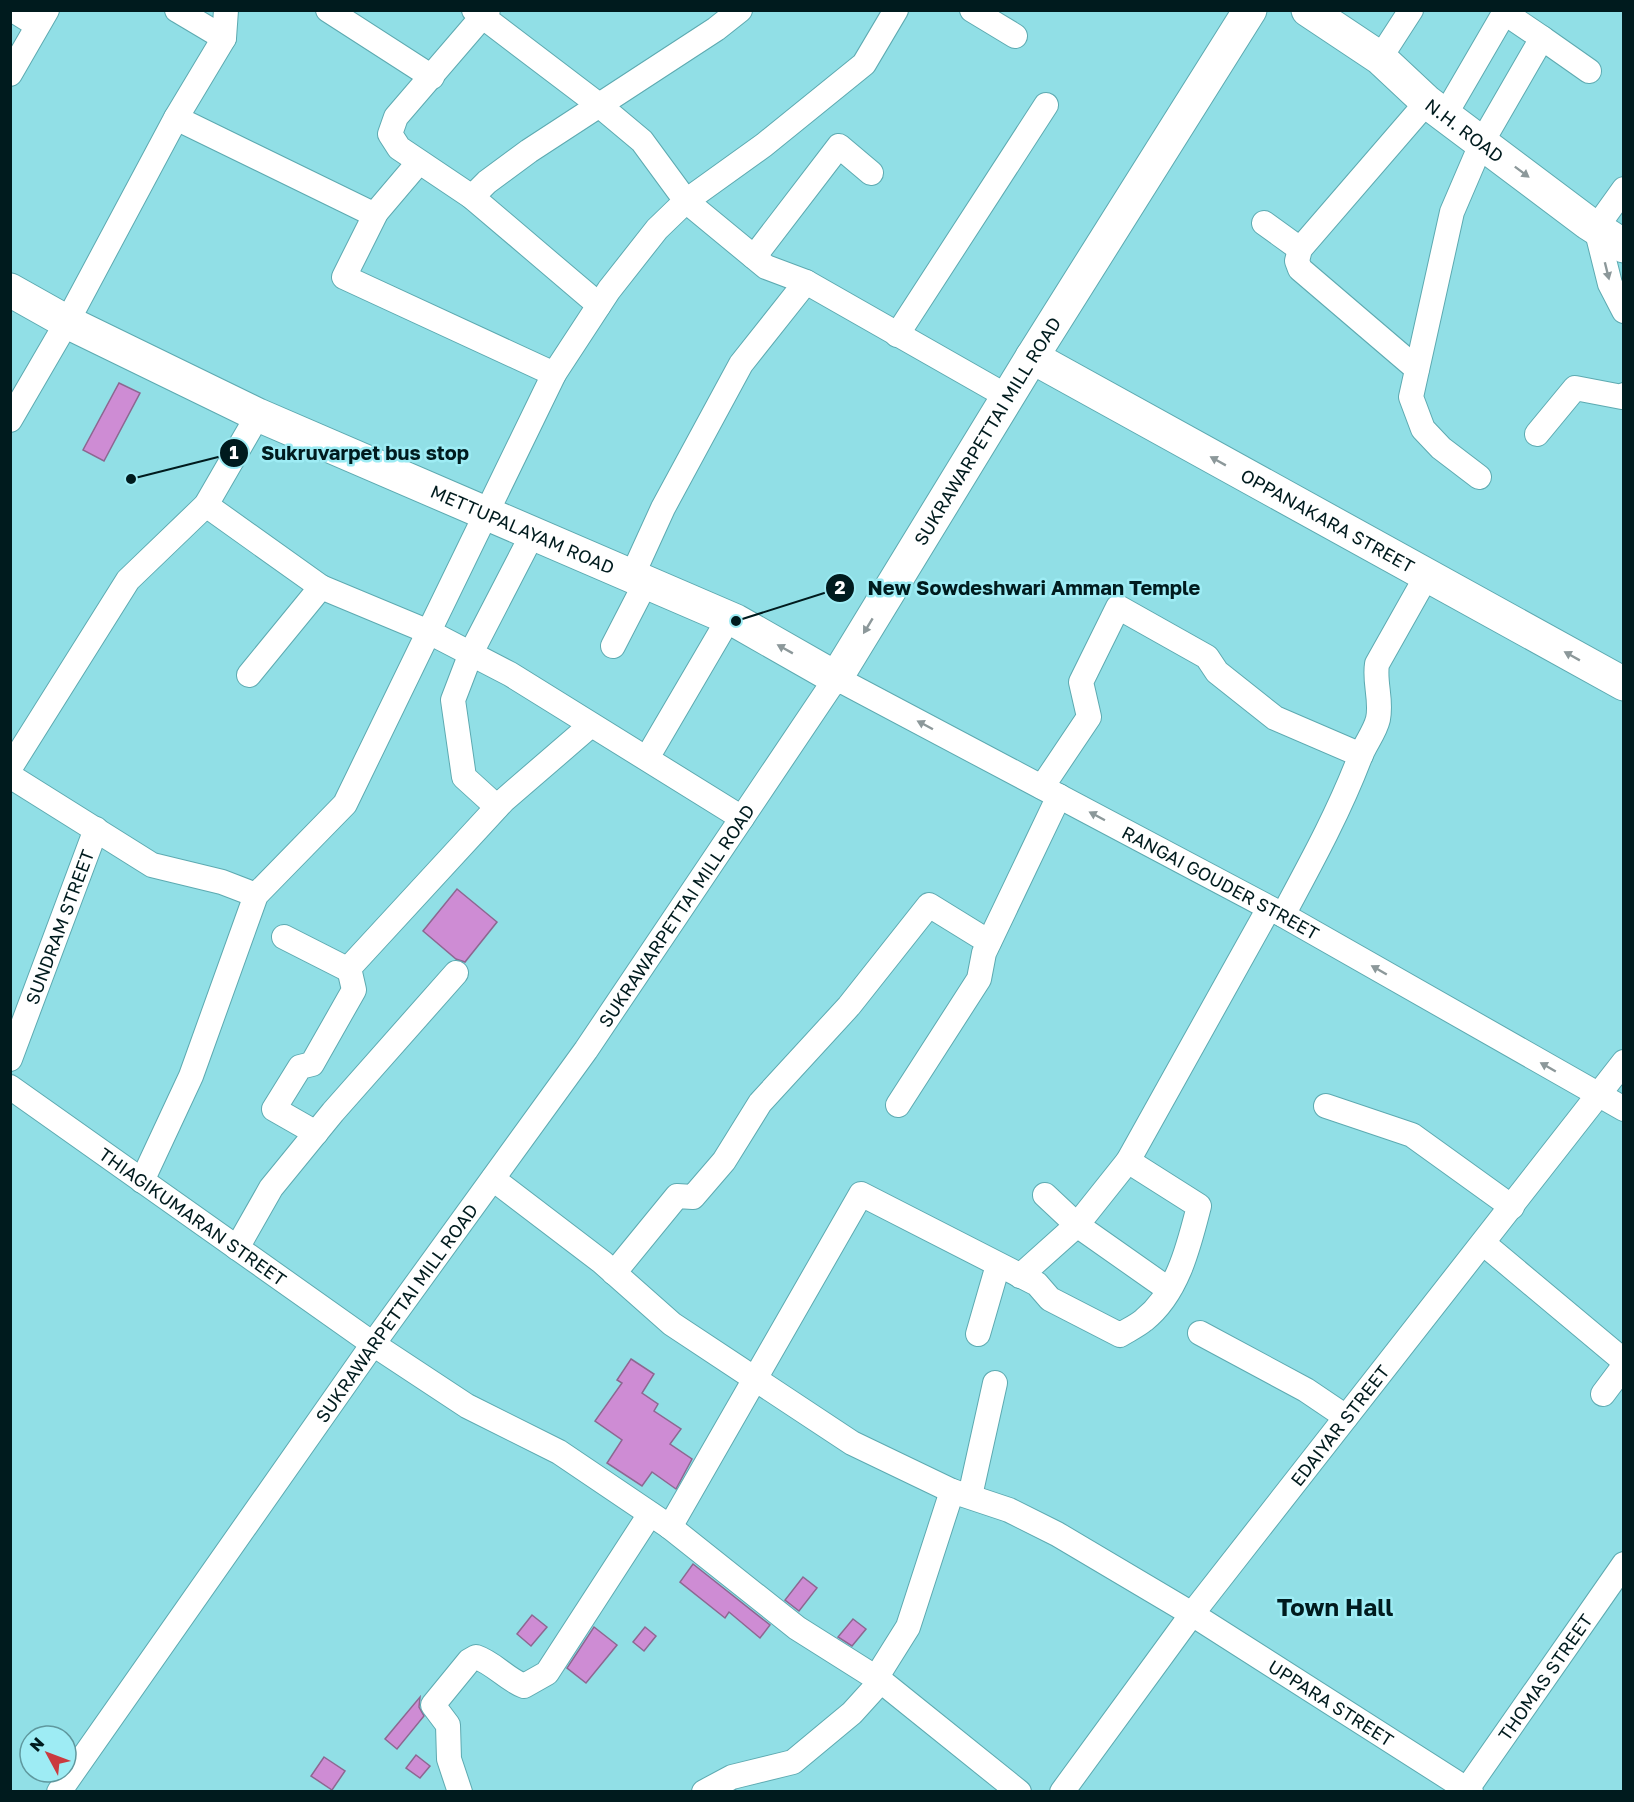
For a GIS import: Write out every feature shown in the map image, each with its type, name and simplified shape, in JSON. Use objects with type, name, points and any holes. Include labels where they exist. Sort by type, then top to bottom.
[{"type":"highway","name":"SUKRAWARPETTAI MILL ROAD","points":[[836,678],[1032,357],[1250,10]]},
{"type":"highway","name":"N.H. ROAD","points":[[1308,10],[1380,58],[1436,108],[1623,246]]},
{"type":"highway","name":"METTUPALAYAM ROAD","points":[[10,290],[67,322],[258,415],[486,516],[729,618],[836,678]]},
{"type":"highway","name":"OPPANAKARA STREET","points":[[1032,357],[1623,684]]},
{"type":"street","points":[[10,74],[42,18],[13,10]]},
{"type":"street","points":[[177,10],[224,38]]},
{"type":"street","points":[[10,420],[67,322],[176,118],[224,38],[226,10]]},
{"type":"street","points":[[328,10],[432,76]]},
{"type":"street","points":[[472,198],[487,182],[529,151],[740,10]]},
{"type":"street","points":[[142,1181],[191,1076],[256,895],[345,804],[554,374],[599,305],[657,229],[686,201],[764,145],[864,64],[896,10]]},
{"type":"street","points":[[972,10],[1015,36]]},
{"type":"street","points":[[1380,58],[1411,10]]},
{"type":"street","points":[[1417,369],[1300,269],[1297,261],[1300,249],[1436,108],[1506,12],[1588,71]]},
{"type":"street","points":[[599,305],[472,198],[399,148],[390,134],[396,117],[482,13],[642,141],[686,201],[766,267],[806,282],[1008,397]]},
{"type":"street","points":[[1479,477],[1440,448],[1423,429],[1411,397],[1452,212],[1482,142],[1542,38]]},
{"type":"street","points":[[897,335],[1046,105]]},
{"type":"street","points":[[176,118],[374,215]]},
{"type":"street","points":[[754,257],[838,146],[872,173]]},
{"type":"street","points":[[419,162],[374,215],[344,277],[554,374]]},
{"type":"street","points":[[1623,189],[1596,228],[1610,284],[1623,311]]},
{"type":"street","points":[[1264,224],[1300,249]]},
{"type":"street","points":[[613,646],[663,508],[741,364],[806,282]]},
{"type":"street","points":[[1537,434],[1575,388],[1622,397],[1623,395]]},
{"type":"street","points":[[10,768],[128,580],[206,505],[258,415]]},
{"type":"street","points":[[206,505],[321,587],[429,632],[510,674],[742,818]]},
{"type":"street","points":[[497,807],[464,777],[453,700],[471,653],[532,535]]},
{"type":"street","points":[[1020,1276],[1077,1225],[1128,1161],[1350,785],[1361,755],[1378,721],[1380,703],[1375,680],[1377,664],[1426,577]]},
{"type":"street","points":[[249,675],[321,587]]},
{"type":"street","points":[[898,1105],[979,979],[984,953],[1051,792],[1089,717],[1082,682],[1118,607],[1207,657],[1217,672],[1275,718],[1361,755]]},
{"type":"street","points":[[647,758],[729,618]]},
{"type":"street","name":"RANGAI GOUDER STREET","points":[[836,678],[1276,912],[1623,1109]]},
{"type":"street","name":"SUKRAWARPETTAI MILL ROAD","points":[[59,1791],[373,1344],[586,1050],[836,678]]},
{"type":"street","points":[[349,970],[497,807],[591,725]]},
{"type":"street","points":[[10,776],[153,865],[222,882],[256,895]]},
{"type":"street","name":"SUNDRAM STREET","points":[[10,1059],[96,829]]},
{"type":"street","points":[[614,1273],[677,1196],[693,1197],[724,1161],[759,1103],[849,1006],[929,905],[989,942]]},
{"type":"street","points":[[284,937],[349,970],[354,990],[312,1064],[300,1067],[274,1109],[316,1133]]},
{"type":"street","points":[[237,1248],[271,1188],[316,1133],[456,974]]},
{"type":"street","name":"EDAIYAR STREET","points":[[1062,1791],[1192,1614],[1599,1096],[1623,1062]]},
{"type":"street","name":"THIAGIKUMARAN STREET","points":[[10,1087],[373,1344],[467,1406],[559,1452],[670,1527],[797,1628],[878,1680],[1019,1791]]},
{"type":"street","points":[[1326,1106],[1412,1136],[1512,1207]]},
{"type":"street","points":[[670,1527],[861,1194],[1037,1284],[1050,1299],[1120,1335],[1145,1319],[1168,1289],[1187,1253],[1199,1206],[1128,1161]]},
{"type":"street","name":"UPPARA STREET","points":[[493,1179],[614,1273],[672,1324],[754,1381],[852,1443],[961,1494],[1009,1510],[1058,1534],[1192,1614],[1467,1791]]},
{"type":"street","points":[[1045,1195],[1077,1225],[1168,1289]]},
{"type":"street","points":[[1483,1243],[1623,1361]]},
{"type":"street","points":[[978,1334],[998,1265]]},
{"type":"street","points":[[1200,1333],[1306,1390],[1346,1417]]},
{"type":"street","points":[[1603,1394],[1623,1366]]},
{"type":"street","points":[[704,1791],[732,1778],[793,1762],[852,1713],[878,1680],[908,1627],[961,1494],[995,1383]]},
{"type":"street","points":[[460,1791],[448,1759],[448,1725],[433,1706],[469,1661],[476,1657],[484,1660],[509,1680],[524,1686],[547,1673],[650,1514]]},
{"type":"street","name":"THOMAS STREET","points":[[1467,1791],[1623,1564]]},
{"type":"building","points":[[119,383],[140,393],[104,461],[83,450]]},
{"type":"building","points":[[457,889],[497,922],[465,962],[456,959],[423,931]]},
{"type":"building","points":[[631,1359],[654,1374],[642,1393],[658,1404],[654,1411],[681,1429],[670,1444],[692,1459],[676,1489],[652,1472],[642,1486],[607,1463],[622,1440],[595,1421],[622,1383],[617,1380]]},
{"type":"building","points":[[693,1564],[770,1625],[760,1638],[729,1612],[725,1618],[680,1582]]},
{"type":"building","points":[[803,1577],[817,1588],[799,1611],[785,1600]]},
{"type":"building","points":[[532,1615],[547,1627],[531,1646],[517,1634]]},
{"type":"building","points":[[853,1619],[866,1629],[852,1646],[838,1637]]},
{"type":"building","points":[[594,1627],[617,1645],[586,1683],[567,1668]]},
{"type":"building","points":[[645,1627],[656,1636],[644,1651],[633,1642]]},
{"type":"building","points":[[420,1697],[419,1707],[424,1716],[397,1749],[385,1739]]},
{"type":"building","points":[[416,1755],[430,1766],[420,1778],[406,1768]]},
{"type":"building","points":[[324,1757],[345,1771],[332,1790],[311,1776]]},
{"type":"place","name":"Sukruvarpet bus stop","points":[[131,479]]},
{"type":"place","name":"New Sowdeshwari Amman Temple","points":[[736,621]]},
{"type":"district","name":"Town Hall","points":[[1335,1606]]}]
